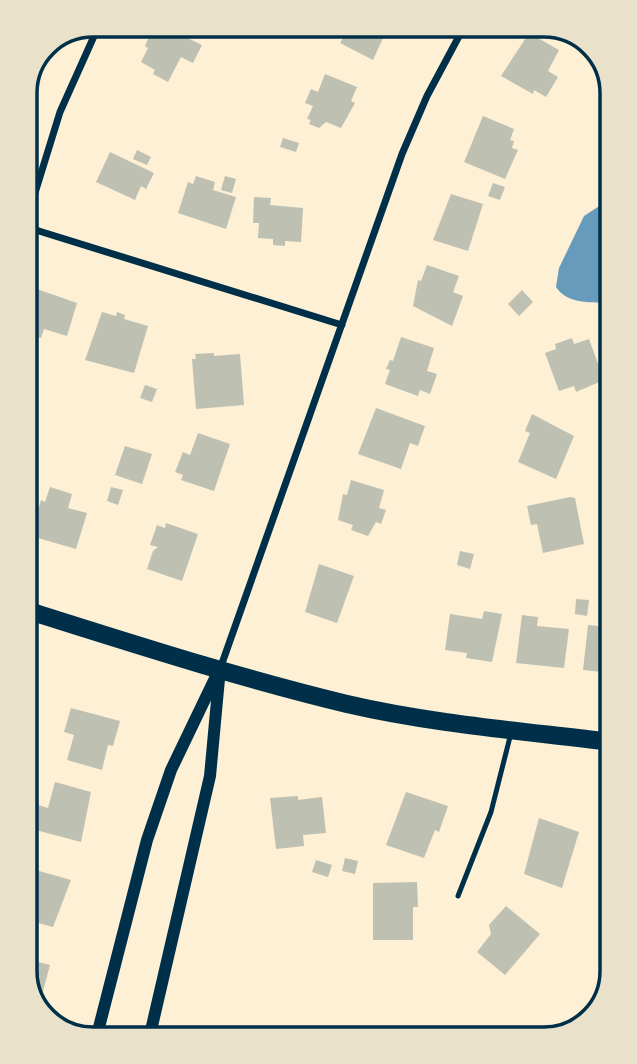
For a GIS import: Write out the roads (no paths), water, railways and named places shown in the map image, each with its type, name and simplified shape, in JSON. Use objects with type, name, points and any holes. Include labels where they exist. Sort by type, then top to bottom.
[{"type":"main road","points":[[37,613],[219,670],[348,704],[512,730],[600,741]]},
{"type":"street","points":[[37,188],[60,112],[93,37]]},
{"type":"street","points":[[99,1027],[147,840],[171,770],[219,670],[402,154],[427,96],[459,37]]},
{"type":"street","points":[[37,228],[342,326]]},
{"type":"street","points":[[152,1027],[209,776],[219,670]]},
{"type":"lane","points":[[458,896],[491,812],[512,730]]},
{"type":"water","points":[[600,206],[600,303],[566,297],[556,287],[559,268],[584,216]]}]
